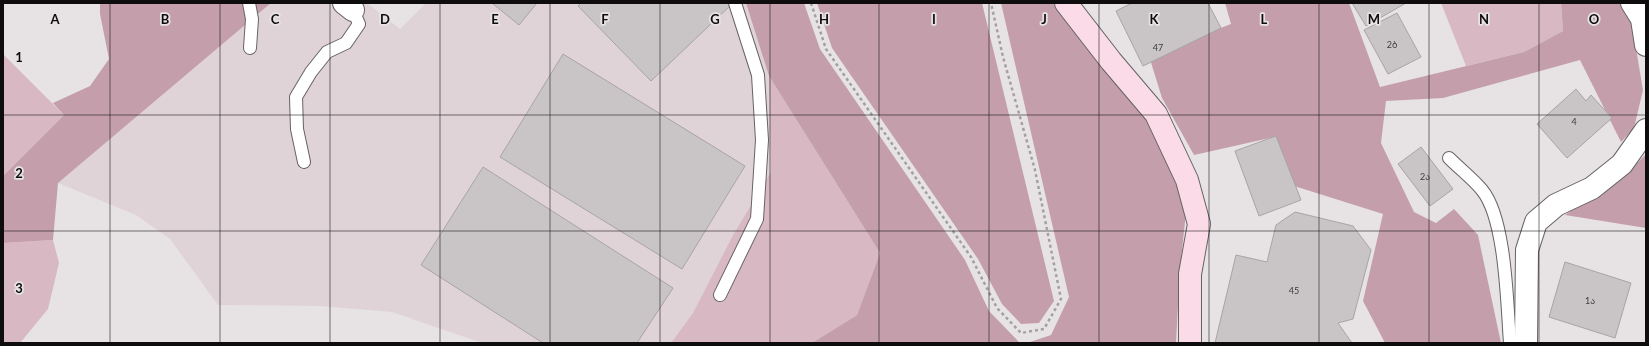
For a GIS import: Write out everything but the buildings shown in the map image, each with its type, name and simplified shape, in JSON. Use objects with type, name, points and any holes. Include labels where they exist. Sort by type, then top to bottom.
[{"type":"street","points":[[1066,3],[1111,61],[1156,114],[1187,180],[1199,224],[1190,274],[1190,343]]},
{"type":"street","points":[[1632,3],[1642,19],[1646,45]]},
{"type":"street","points":[[1526,343],[1527,250],[1536,222],[1556,205],[1592,188],[1622,164],[1646,130]]},
{"type":"lane","points":[[249,3],[252,19],[250,48]]},
{"type":"lane","points":[[720,296],[757,218],[762,140],[758,75],[735,3]]},
{"type":"lane","points":[[304,162],[297,129],[296,97],[311,72],[327,52],[346,43],[359,24],[348,7]]},
{"type":"lane","points":[[1449,158],[1483,191],[1494,216],[1504,264],[1510,343]]},
{"type":"path","points":[[811,3],[826,48],[971,257],[997,308],[1021,333],[1044,329],[1061,299],[1035,170],[1003,57],[990,3]]},
{"type":"shaded area","points":[[100,3],[271,3],[58,183],[53,240],[3,243],[3,176],[64,115],[53,103],[90,86],[109,59],[100,14]]},
{"type":"shaded area","points":[[271,3],[367,3],[400,29],[426,3],[746,3],[769,76],[771,172],[733,235],[693,313],[671,343],[482,343],[392,312],[320,306],[218,305],[170,239],[136,215],[58,183]]},
{"type":"shaded area","points":[[746,3],[804,3],[820,49],[965,260],[989,311],[1019,342],[1030,342],[1051,335],[1069,297],[1001,3],[1053,3],[1129,95],[1160,140],[1187,203],[1180,269],[1176,343],[812,343],[857,315],[880,253],[769,76]]},
{"type":"shaded area","points":[[817,3],[982,3],[1054,301],[1039,323],[1021,324],[1002,304],[978,259],[832,48]]},
{"type":"shaded area","points":[[1225,3],[1349,3],[1380,87],[1524,52],[1563,31],[1561,3],[1619,3],[1631,19],[1643,90],[1634,128],[1621,142],[1580,60],[1443,98],[1386,101],[1381,143],[1414,212],[1436,223],[1454,209],[1478,235],[1501,343],[1385,343],[1363,301],[1383,214],[1291,185],[1270,138],[1194,155],[1162,98],[1149,56],[1231,24]]},
{"type":"shaded area","points":[[1441,3],[1561,3],[1563,31],[1524,52],[1466,66]]},
{"type":"shaded area","points":[[3,54],[64,115],[3,176]]},
{"type":"shaded area","points":[[769,76],[880,253],[857,315],[812,343],[671,343],[693,313],[733,235],[771,172]]},
{"type":"shaded area","points":[[1646,154],[1646,228],[1565,215],[1626,174]]},
{"type":"shaded area","points":[[53,240],[59,263],[48,309],[20,343],[3,343],[3,243]]}]
